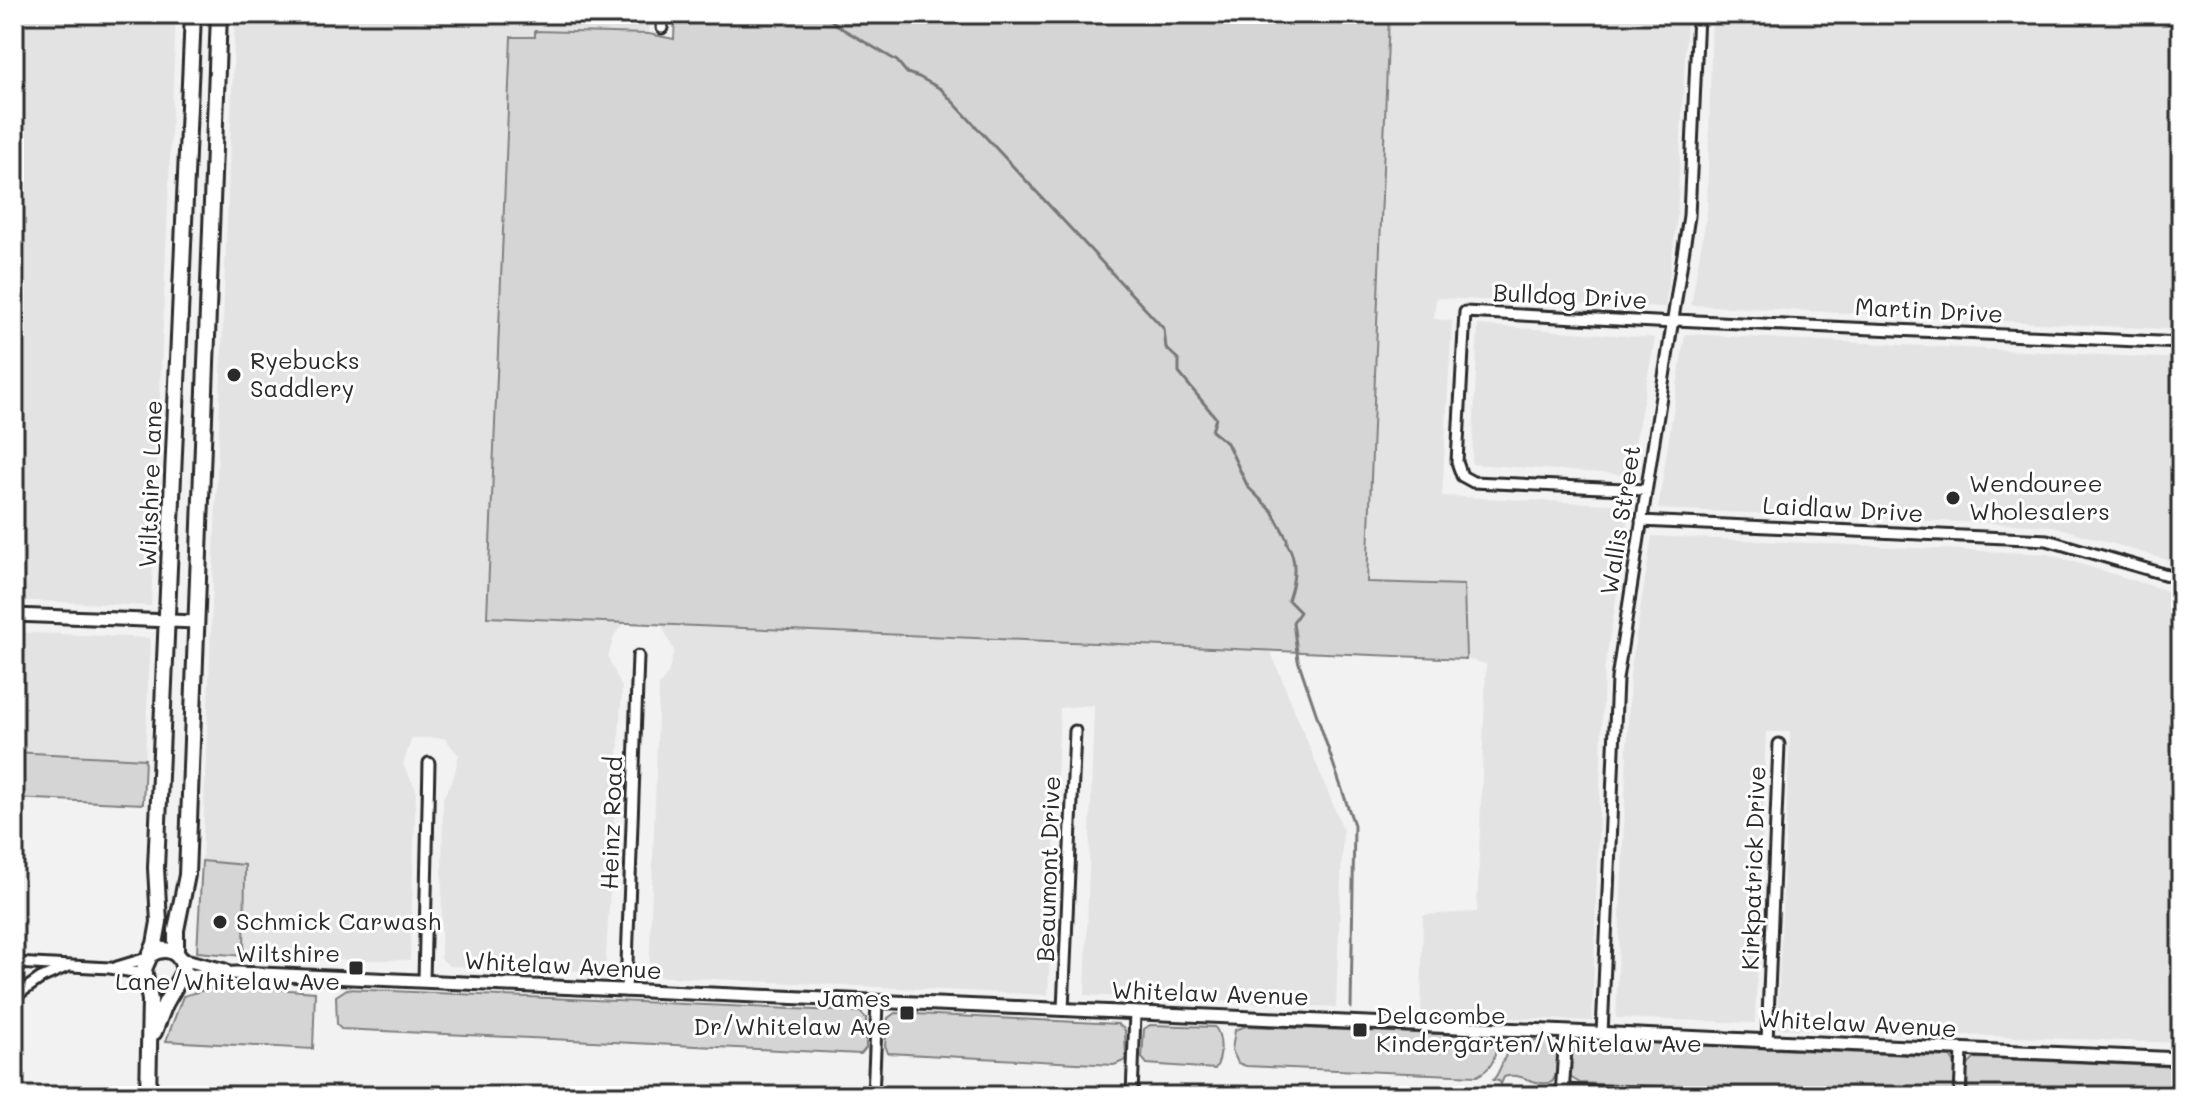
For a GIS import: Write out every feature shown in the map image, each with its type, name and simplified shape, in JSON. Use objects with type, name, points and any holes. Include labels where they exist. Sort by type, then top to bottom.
[{"type":"main road","name":"Wiltshire Lane","points":[[149,956],[157,935],[159,915],[156,868],[193,14]]},
{"type":"main road","name":"Wiltshire Lane","points":[[179,956],[176,930],[187,875],[219,14]]},
{"type":"main road","points":[[148,1096],[151,1041],[147,978],[149,956],[160,950],[179,956],[178,981],[151,1041]]},
{"type":"main road","points":[[147,978],[161,988],[178,981]]},
{"type":"street","points":[[662,14],[662,28]]},
{"type":"street","name":"Wallis Street","points":[[1602,1034],[1617,679],[1689,216],[1698,14]]},
{"type":"street","name":"Bulldog Drive","points":[[1646,490],[1473,482],[1462,476],[1457,462],[1465,312],[1674,321]]},
{"type":"street","name":"Martin Drive","points":[[1674,321],[2181,343]]},
{"type":"street","name":"Laidlaw Drive","points":[[1641,521],[2038,539],[2063,543],[2181,579]]},
{"type":"street","points":[[14,615],[196,622]]},
{"type":"street","name":"Heinz Road","points":[[626,991],[638,656]]},
{"type":"street","name":"Beaumont Drive","points":[[1063,1010],[1075,731]]},
{"type":"street","name":"Kirkpatrick Drive","points":[[1767,1042],[1779,744]]},
{"type":"street","points":[[424,981],[429,763]]},
{"type":"street","points":[[110,968],[149,956]]},
{"type":"street","name":"Whitelaw Avenue","points":[[179,956],[237,973]]},
{"type":"street","points":[[14,987],[14,964],[110,968],[147,978]]},
{"type":"street","points":[[14,997],[41,978],[69,966]]},
{"type":"street","name":"Whitelaw Avenue","points":[[178,981],[237,973],[2181,1059]]},
{"type":"street","points":[[873,1096],[877,1003]]},
{"type":"street","points":[[1132,1096],[1135,1013]]},
{"type":"street","points":[[1566,1032],[1563,1093],[1707,1096]]},
{"type":"street","points":[[1960,1096],[1962,1050]]},
{"type":"shaded area","points":[[14,14],[176,14],[151,606],[14,600]]},
{"type":"shaded area","points":[[235,14],[649,14],[649,34],[536,31],[535,37],[511,37],[487,616],[625,623],[615,634],[608,657],[622,688],[605,972],[449,966],[441,958],[443,798],[453,779],[459,755],[444,738],[412,738],[403,765],[416,789],[410,960],[244,956],[245,865],[202,861]]},
{"type":"shaded area","points":[[675,14],[1389,14],[1367,582],[1464,585],[1466,659],[487,617],[511,37],[535,37],[535,31],[649,34],[674,39]]},
{"type":"shaded area","points":[[1389,14],[1687,14],[1677,218],[1665,307],[1436,298],[1434,319],[1452,321],[1442,496],[1629,505],[1626,542],[1604,671],[1592,1021],[1421,1014],[1423,915],[1477,912],[1486,664],[1466,659],[1464,586],[1367,582]]},
{"type":"shaded area","points":[[1712,14],[2181,14],[2181,92],[2178,98],[2181,103],[2181,330],[1691,305],[1707,212]]},
{"type":"shaded area","points":[[1478,325],[1655,338],[1629,475],[1472,464]]},
{"type":"shaded area","points":[[1685,334],[2181,359],[2181,564],[2053,526],[1658,509]]},
{"type":"shaded area","points":[[1652,536],[2048,554],[2181,595],[2181,1043],[1777,1028],[1790,732],[1766,732],[1755,1023],[1616,1018],[1630,674]]},
{"type":"shaded area","points":[[661,624],[1270,650],[1343,829],[1336,1007],[1085,995],[1094,705],[1060,708],[1048,995],[649,976],[659,685],[668,674],[674,651]]},
{"type":"shaded area","points":[[14,632],[150,638],[145,759],[14,752]]},
{"type":"shaded area","points":[[14,752],[145,759],[143,804],[14,798]]},
{"type":"shaded area","points":[[202,861],[245,865],[244,956],[197,952]]},
{"type":"shaded area","points":[[222,985],[315,992],[313,1049],[166,1041],[183,996]]},
{"type":"shaded area","points":[[347,989],[860,1012],[866,1018],[866,1048],[861,1054],[341,1029],[337,1024],[336,996]]},
{"type":"shaded area","points":[[895,1013],[1118,1024],[1125,1030],[1126,1060],[1114,1065],[888,1053],[885,1045],[888,1018]]},
{"type":"shaded area","points":[[1150,1025],[1215,1027],[1221,1048],[1215,1069],[1147,1064],[1142,1058],[1144,1029]]},
{"type":"shaded area","points":[[1246,1026],[1487,1036],[1497,1042],[1492,1062],[1487,1070],[1477,1076],[1246,1066],[1238,1063],[1232,1050],[1235,1030]]},
{"type":"shaded area","points":[[1548,1039],[1558,1053],[1557,1072],[1552,1082],[1540,1083],[1510,1076],[1504,1077],[1501,1084],[1493,1080],[1514,1044]]},
{"type":"shaded area","points":[[1644,1043],[1950,1057],[1955,1065],[1956,1082],[1951,1096],[1888,1096],[1580,1083],[1570,1077],[1572,1053],[1577,1046],[1627,1047]]},
{"type":"shaded area","points":[[1975,1058],[2181,1067],[2181,1096],[1968,1096],[1967,1066]]},
{"type":"shaded area","points":[[1200,1087],[1354,1095],[1354,1096],[1200,1096]]},
{"type":"waterway","points":[[824,14],[841,28],[897,61],[907,73],[941,89],[1164,329],[1166,348],[1179,360],[1179,373],[1216,418],[1212,431],[1227,443],[1248,487],[1272,511],[1287,539],[1294,572],[1288,600],[1300,612],[1293,622],[1298,660],[1354,825],[1351,1008]]},
{"type":"place","name":"Ryebucks Saddlery","points":[[234,375]]},
{"type":"place","name":"Wendouree Wholesalers","points":[[1953,498]]},
{"type":"place","name":"Schmick Carwash","points":[[220,922]]},
{"type":"place","name":"Wiltshire Lane/Whitelaw Ave","points":[[356,968]]},
{"type":"place","name":"James Dr/Whitelaw Ave","points":[[907,1013]]},
{"type":"place","name":"Delacombe Kindergarten/Whitelaw Ave","points":[[1360,1030]]}]
